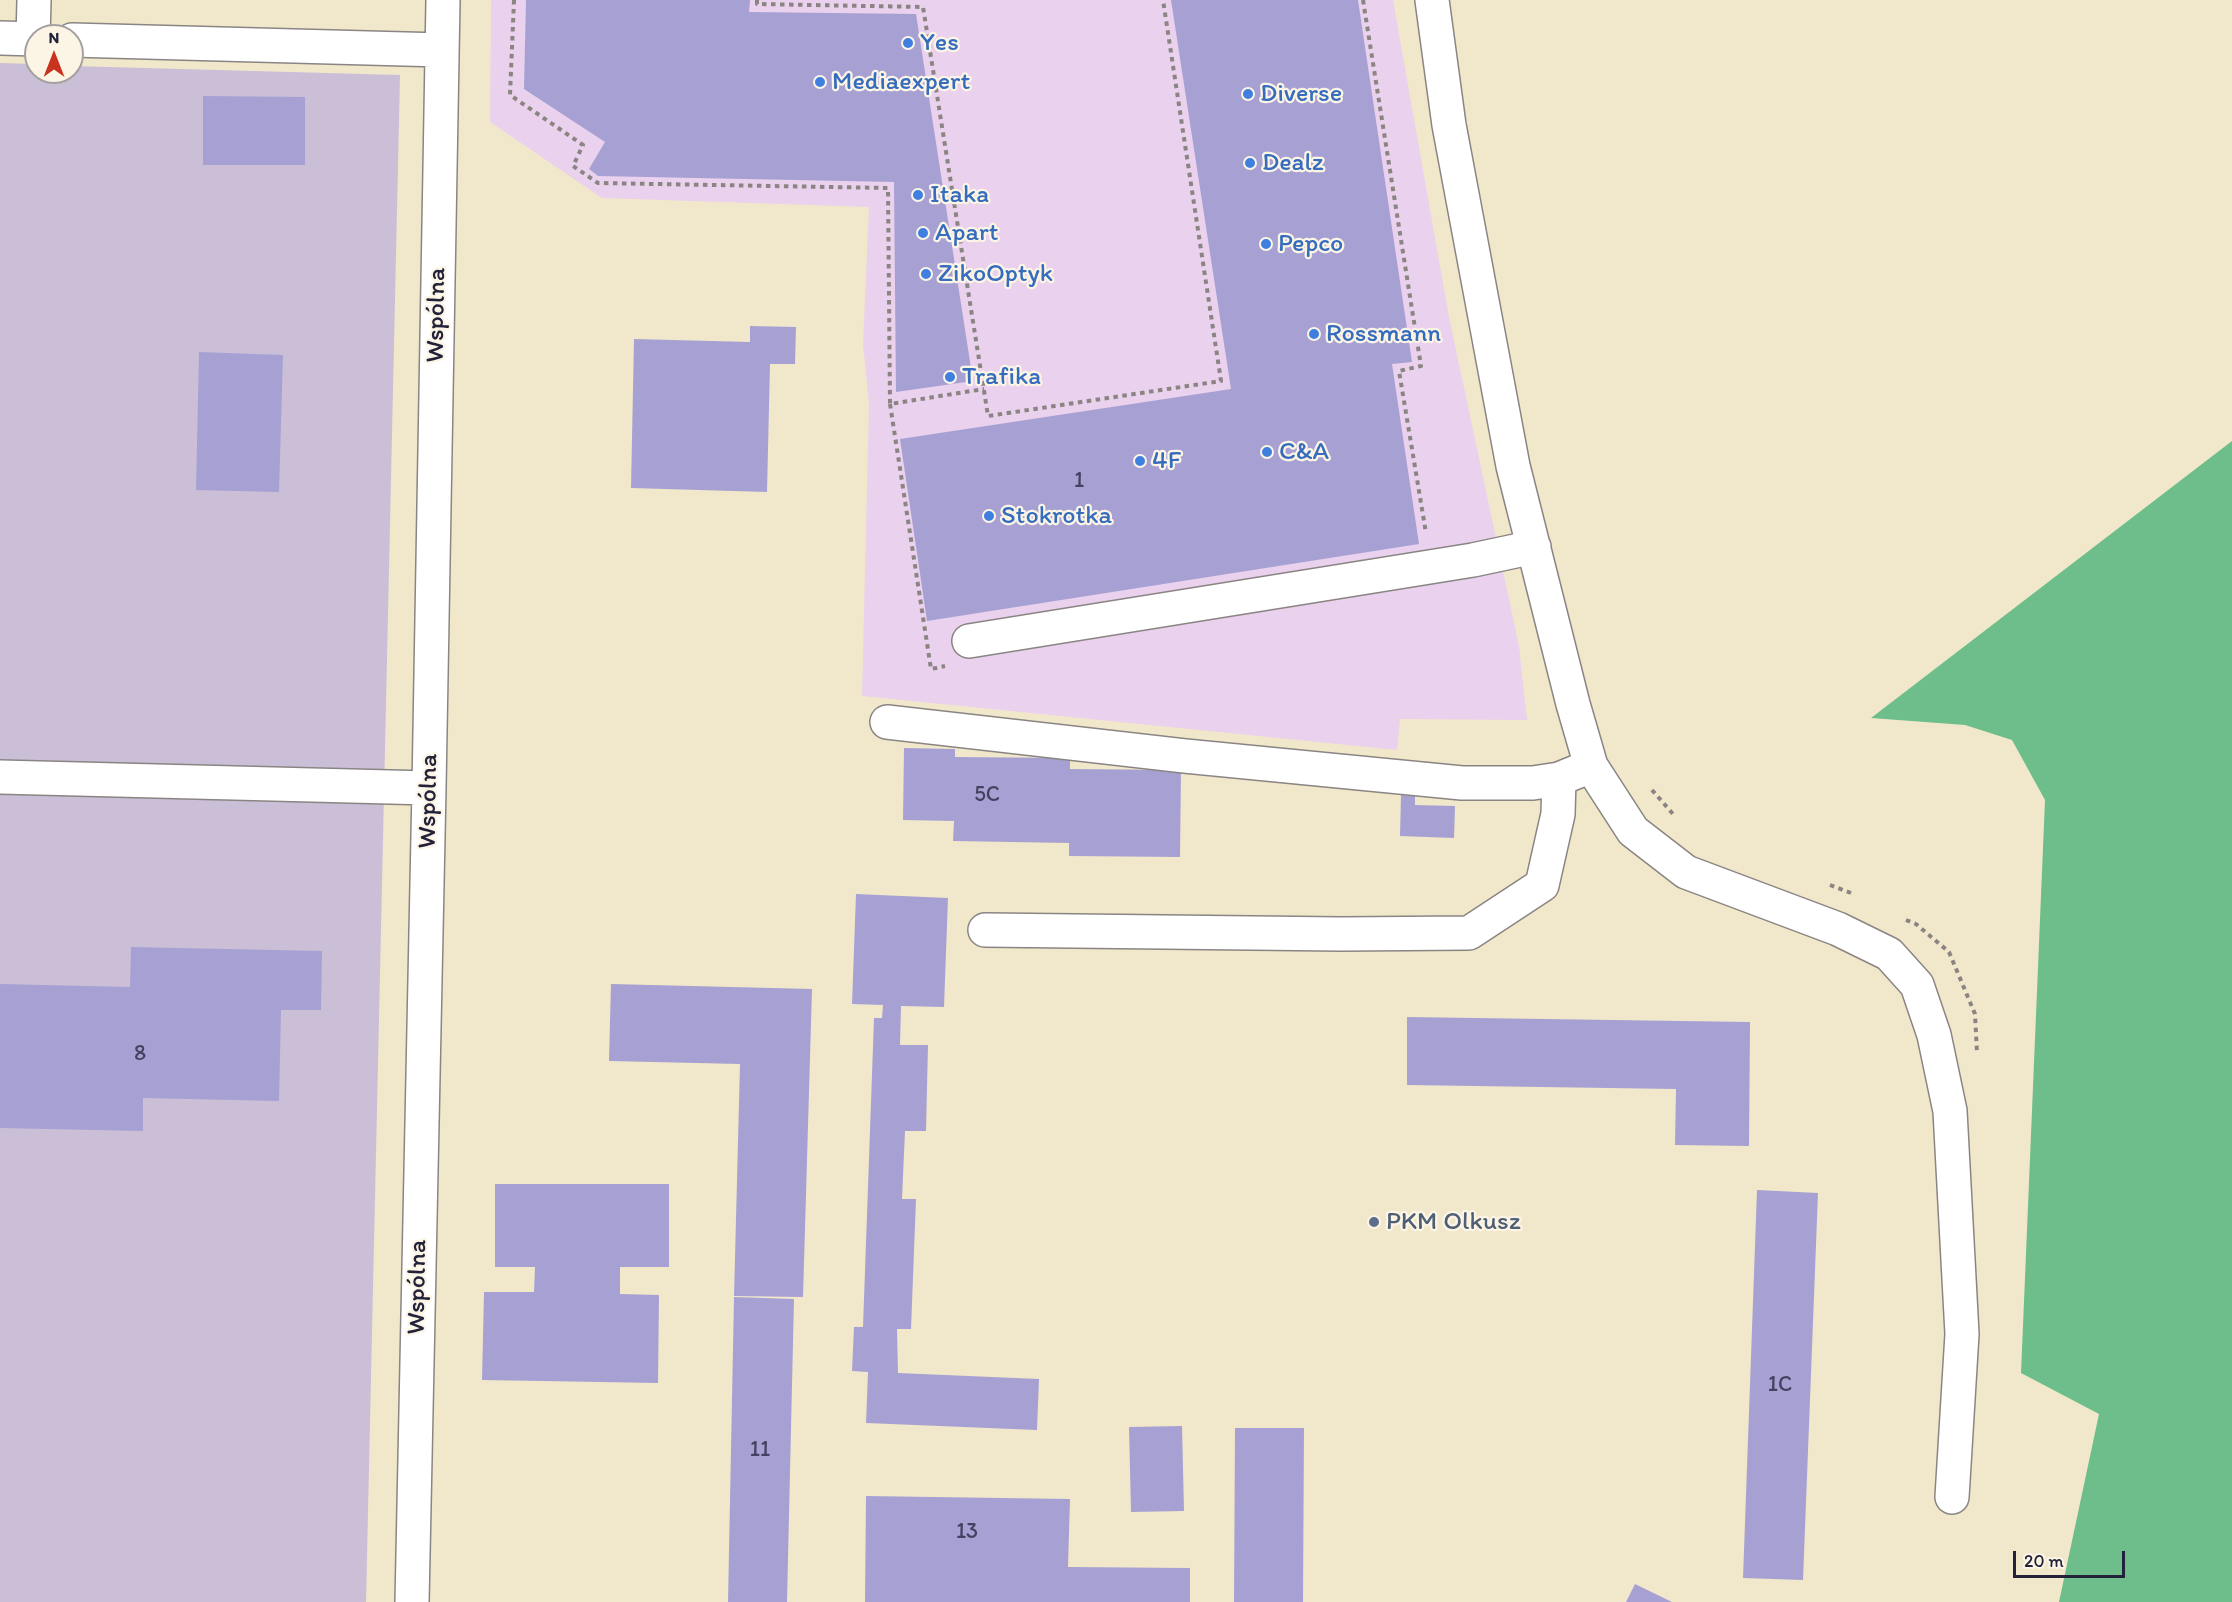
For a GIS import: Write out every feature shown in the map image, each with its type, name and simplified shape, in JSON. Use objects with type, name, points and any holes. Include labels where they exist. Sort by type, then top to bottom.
[{"type":"street","points":[[34,0],[34,24]]},
{"type":"street","name":"Wspólna","points":[[412,1602],[443,0]]},
{"type":"street","points":[[1431,0],[1449,125],[1513,466],[1573,704],[1591,766],[1633,831],[1686,872],[1838,929],[1889,954],[1917,986],[1934,1035],[1950,1112],[1962,1334],[1952,1497]]},
{"type":"street","points":[[0,38],[24,39]]},
{"type":"street","points":[[84,40],[442,50]]},
{"type":"street","points":[[961,653],[1534,547]]},
{"type":"street","points":[[887,722],[1185,756],[1462,783],[1533,783],[1559,779],[1591,766]]},
{"type":"street","points":[[0,777],[429,788]]},
{"type":"street","points":[[985,930],[1469,933],[1542,885],[1558,814],[1559,779]]},
{"type":"path","points":[[514,0],[510,95],[583,145],[573,166],[598,183],[888,188],[890,404],[932,669],[961,653]]},
{"type":"path","points":[[757,0],[757,4],[923,7],[988,416],[1221,381],[1163,0]]},
{"type":"path","points":[[1363,0],[1421,366],[1399,371],[1427,538]]},
{"type":"path","points":[[890,404],[984,389]]},
{"type":"path","points":[[1651,789],[1680,822]]},
{"type":"path","points":[[1821,882],[1852,893]]},
{"type":"path","points":[[1905,919],[1916,924],[1949,952],[1975,1014],[1978,1059]]},
{"type":"shaded area","points":[[491,0],[1393,0],[1449,317],[1519,646],[1527,720],[1400,719],[1397,750],[862,696],[869,404],[863,344],[869,207],[602,198],[490,122]]},
{"type":"shaded area","points":[[0,63],[24,64],[24,84],[84,84],[84,66],[400,75],[366,1602],[0,1602]]},
{"type":"green space","points":[[2232,441],[2232,1602],[2059,1602],[2099,1414],[2021,1373],[2045,800],[2012,740],[1965,725],[1871,718]]},
{"type":"building","points":[[526,0],[750,0],[749,12],[916,14],[973,381],[896,392],[894,182],[598,176],[589,169],[605,142],[524,89]]},
{"type":"building","points":[[1171,0],[1358,0],[1412,362],[1392,364],[1419,544],[927,621],[900,439],[1231,389]]},
{"type":"building","points":[[203,96],[305,97],[305,165],[203,165]]},
{"type":"building","points":[[750,326],[796,327],[795,364],[770,364],[767,492],[631,488],[634,339],[750,342]]},
{"type":"building","points":[[199,352],[283,355],[279,492],[196,490]]},
{"type":"building","points":[[904,748],[955,749],[955,757],[1070,758],[1070,769],[1181,770],[1180,857],[1069,856],[1069,843],[953,841],[954,821],[903,820]]},
{"type":"building","points":[[1401,795],[1415,796],[1415,805],[1455,806],[1454,838],[1400,836]]},
{"type":"building","points":[[856,894],[948,898],[944,1007],[901,1006],[900,1045],[928,1045],[926,1131],[905,1131],[902,1199],[916,1199],[911,1329],[897,1329],[898,1373],[1039,1379],[1037,1430],[866,1423],[868,1372],[852,1371],[854,1327],[863,1327],[874,1018],[882,1018],[883,1005],[852,1004]]},
{"type":"building","points":[[131,947],[322,951],[321,1010],[281,1010],[279,1101],[143,1098],[143,1131],[0,1128],[0,984],[130,987]]},
{"type":"building","points":[[611,984],[812,989],[803,1297],[734,1296],[740,1064],[609,1061]]},
{"type":"building","points":[[1407,1017],[1750,1022],[1749,1146],[1675,1145],[1676,1089],[1407,1085]]},
{"type":"building","points":[[495,1184],[669,1184],[669,1267],[620,1267],[620,1294],[659,1295],[658,1383],[482,1380],[484,1292],[534,1292],[535,1267],[495,1267]]},
{"type":"building","points":[[1757,1190],[1818,1193],[1803,1580],[1743,1578]]},
{"type":"building","points":[[734,1297],[794,1299],[787,1602],[728,1602]]},
{"type":"building","points":[[1182,1426],[1184,1511],[1131,1512],[1129,1427]]},
{"type":"building","points":[[1235,1428],[1304,1428],[1303,1602],[1234,1602]]},
{"type":"building","points":[[866,1496],[1070,1499],[1068,1567],[1190,1568],[1190,1602],[865,1602]]},
{"type":"building","points":[[1635,1584],[1672,1602],[1626,1602]]},
{"type":"place","name":"Yes","points":[[908,43]]},
{"type":"place","name":"Mediaexpert","points":[[820,82]]},
{"type":"place","name":"Diverse","points":[[1248,94]]},
{"type":"place","name":"Dealz","points":[[1250,163]]},
{"type":"place","name":"Itaka","points":[[918,195]]},
{"type":"place","name":"Apart","points":[[923,233]]},
{"type":"place","name":"Pepco","points":[[1266,244]]},
{"type":"place","name":"ZikoOptyk","points":[[926,274]]},
{"type":"place","name":"Rossmann","points":[[1314,334]]},
{"type":"place","name":"Trafika","points":[[950,377]]},
{"type":"place","name":"C&A","points":[[1267,452]]},
{"type":"place","name":"4F","points":[[1140,461]]},
{"type":"place","name":"Stokrotka","points":[[989,516]]},
{"type":"place","name":"PKM Olkusz","points":[[1374,1222]]}]
